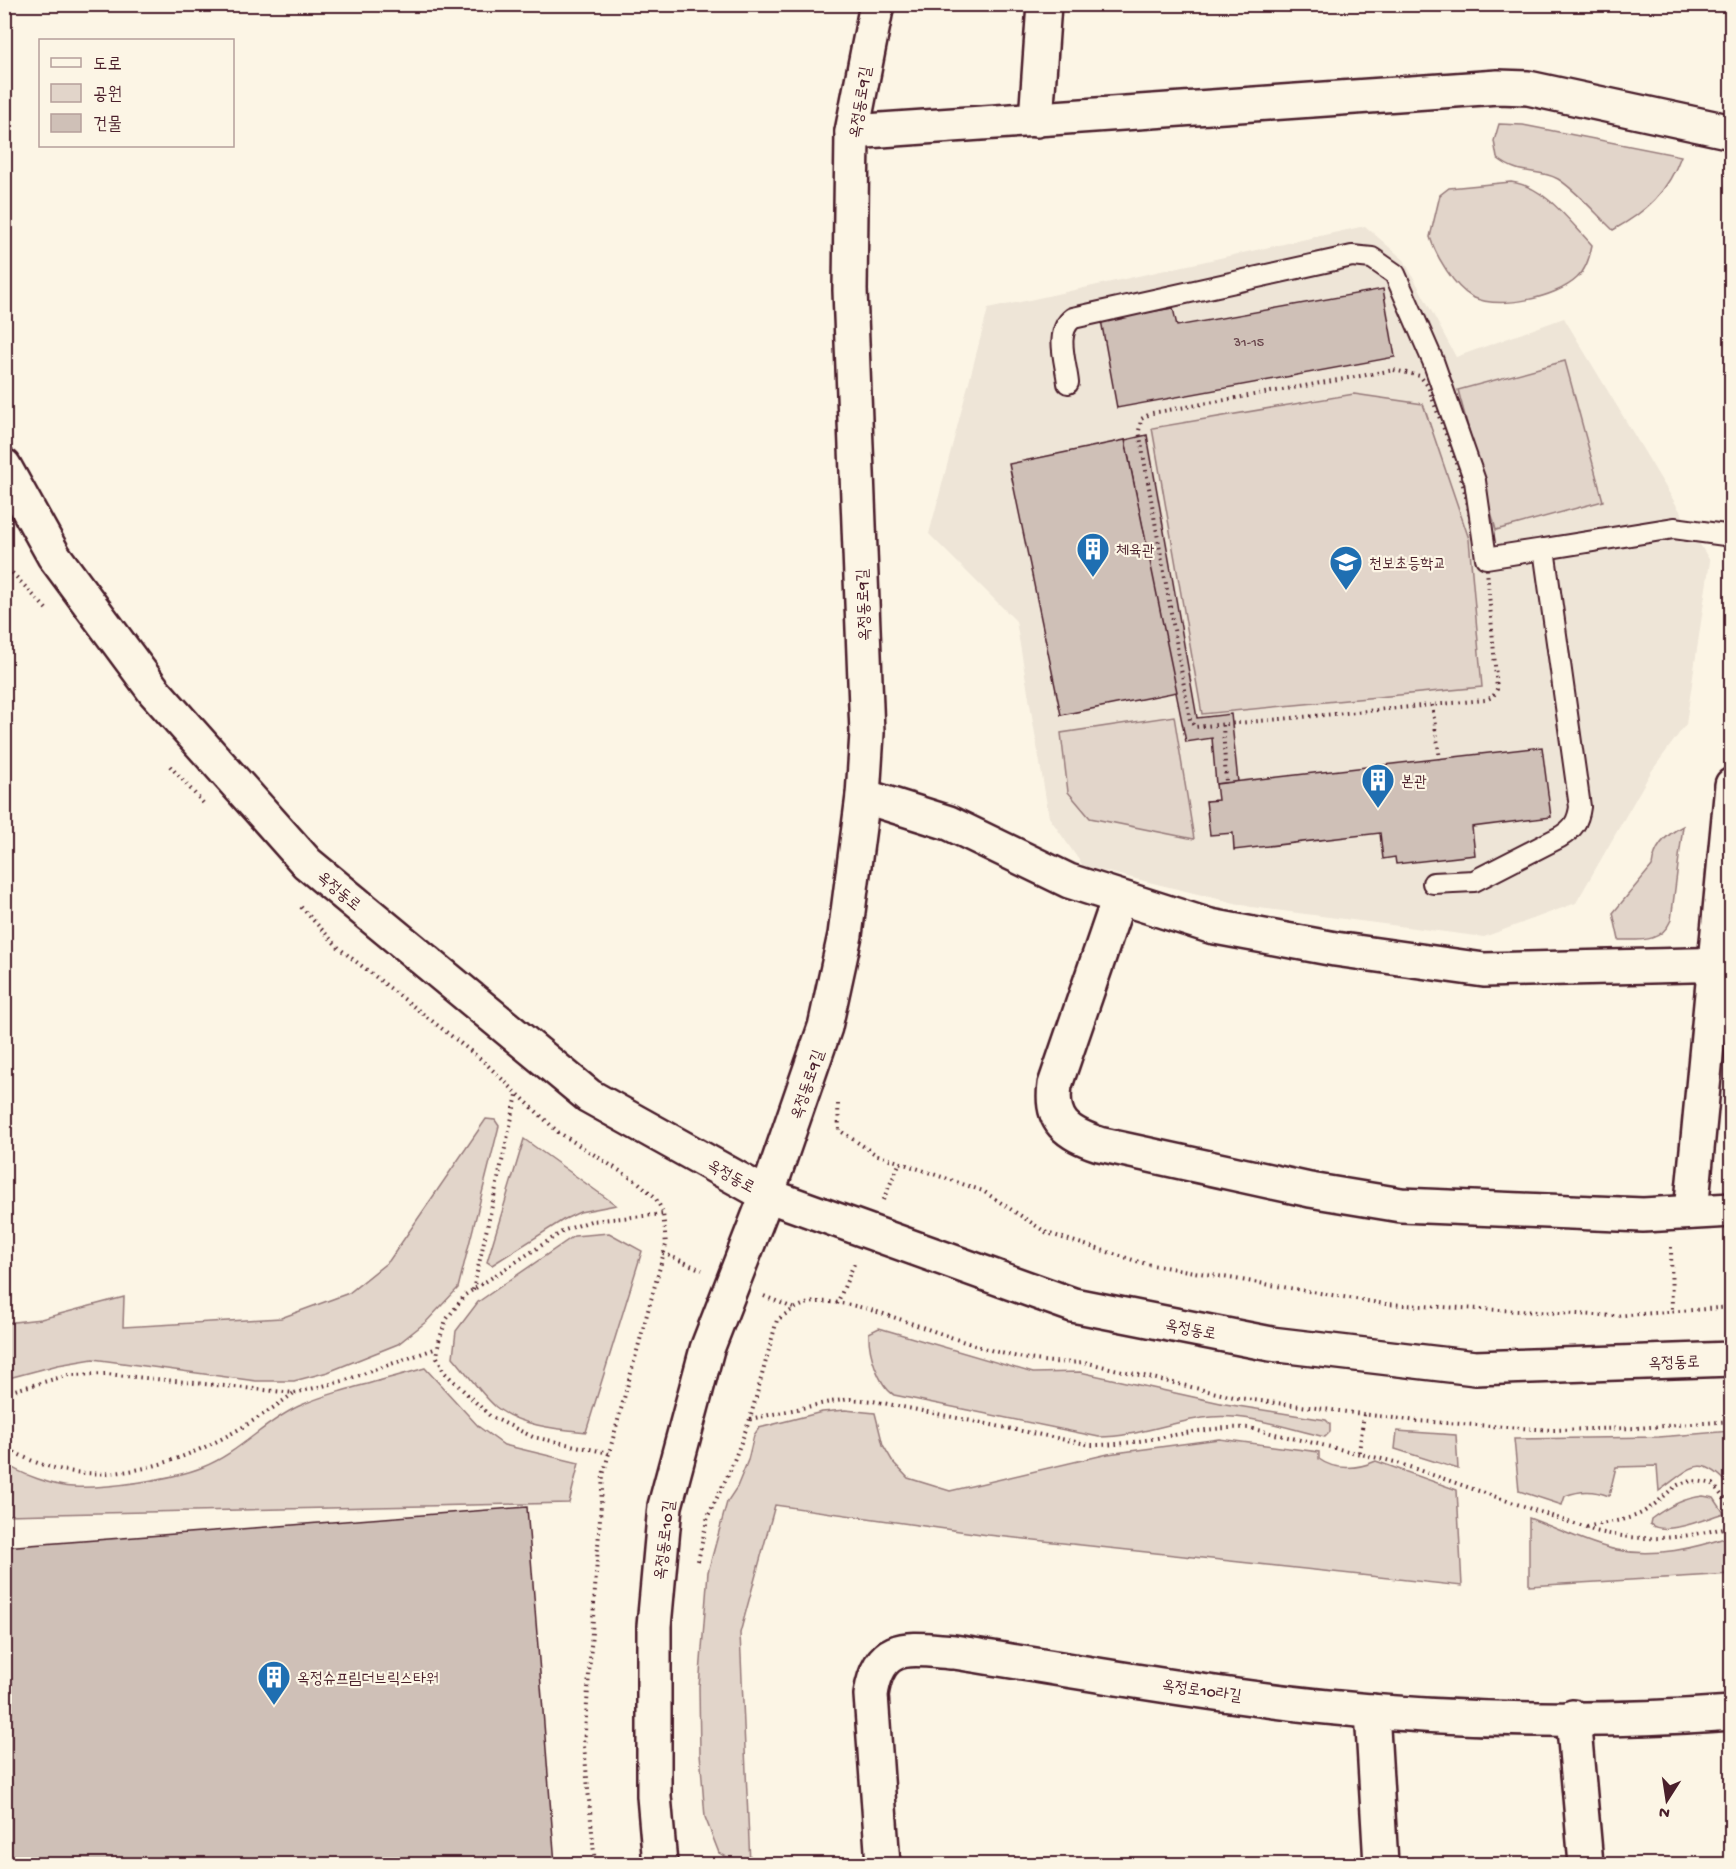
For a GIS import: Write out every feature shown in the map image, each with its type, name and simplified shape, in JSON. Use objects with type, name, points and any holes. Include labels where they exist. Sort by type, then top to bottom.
[{"type":"street","name":"옥정동로9길","points":[[767,1195],[825,1027],[845,935],[863,796],[867,734],[850,290],[852,132],[877,4]]},
{"type":"street","points":[[1036,120],[1044,4]]},
{"type":"street","points":[[852,132],[1498,87],[1528,88],[1731,132]]},
{"type":"street","name":"옥정동로","points":[[4,466],[54,556],[153,691],[307,863],[590,1096],[767,1195],[1073,1305],[1271,1344],[1475,1368],[1731,1359]]},
{"type":"street","points":[[1681,1225],[1723,965],[1731,785]]},
{"type":"street","points":[[863,796],[949,823],[1037,867],[1119,898],[1210,926],[1335,949],[1484,970],[1723,965]]},
{"type":"street","points":[[1119,898],[1055,1085],[1053,1110],[1068,1131],[1099,1144],[1310,1190],[1401,1205],[1619,1214],[1681,1225],[1731,1210]]},
{"type":"street","name":"옥정동로10길","points":[[660,1864],[654,1796],[654,1626],[665,1506],[707,1349],[767,1195]]},
{"type":"street","name":"옥정로10라길","points":[[883,1864],[872,1695],[874,1675],[882,1661],[894,1652],[910,1649],[954,1652],[1275,1700],[1372,1711],[1480,1718],[1682,1717],[1731,1713]]},
{"type":"street","points":[[1372,1711],[1381,1864]]},
{"type":"street","points":[[1573,1718],[1586,1864]]},
{"type":"lane","points":[[1068,383],[1062,338],[1067,323],[1073,318],[1352,256],[1372,258],[1395,274],[1433,361],[1475,481],[1486,558],[1674,528],[1731,536]]},
{"type":"lane","points":[[1433,883],[1474,881],[1560,837],[1571,829],[1578,819],[1580,807],[1544,549]]},
{"type":"path","points":[[1394,370],[1420,376],[1428,386],[1463,484],[1477,549],[1486,558],[1497,689],[1493,697],[1485,700],[1195,727],[1190,720],[1139,430],[1141,419],[1146,416],[1394,370]]},
{"type":"path","points":[[1431,705],[1440,759]]},
{"type":"path","points":[[1222,725],[1226,783]]},
{"type":"path","points":[[473,1290],[517,1094]]},
{"type":"path","points":[[609,1453],[533,1437],[490,1416],[444,1372],[437,1357],[437,1348],[446,1320],[465,1295],[565,1230],[591,1221],[664,1214]]},
{"type":"path","points":[[1672,1312],[1681,1225]]},
{"type":"path","points":[[596,1864],[584,1746],[603,1475],[660,1263]]},
{"type":"path","points":[[696,1566],[708,1516],[730,1471],[750,1419],[777,1320],[794,1308],[810,1303],[842,1304],[878,1312],[1011,1356],[1060,1364],[1084,1362],[1238,1398],[1417,1421],[1551,1430],[1637,1428],[1731,1421]]},
{"type":"path","points":[[4,1393],[69,1375],[106,1374],[294,1393],[343,1381],[437,1348]]},
{"type":"path","points":[[4,1446],[26,1460],[56,1471],[89,1474],[125,1471],[194,1454],[257,1420],[294,1393]]},
{"type":"path","points":[[750,1419],[850,1399],[873,1401],[1091,1445],[1115,1445],[1227,1427],[1249,1428],[1359,1452],[1584,1527],[1625,1538],[1647,1540],[1700,1534],[1731,1526]]},
{"type":"path","points":[[1359,1452],[1364,1414]]},
{"type":"path","points":[[1584,1527],[1644,1512],[1676,1485],[1687,1480],[1713,1484],[1731,1509]]},
{"type":"shaded area","name":"천보초등학교","points":[[1365,226],[1404,260],[1456,357],[1564,318],[1710,561],[1686,724],[1651,772],[1576,903],[1484,937],[1251,907],[1083,866],[1049,817],[1016,621],[929,534],[988,309]]},
{"type":"green space","points":[[1499,124],[1523,125],[1681,156],[1670,180],[1654,200],[1636,216],[1613,230],[1579,196],[1558,179],[1543,173],[1514,168],[1497,158],[1494,141]]},
{"type":"green space","points":[[1511,182],[1535,190],[1546,198],[1592,245],[1583,271],[1568,285],[1527,300],[1483,301],[1472,297],[1452,279],[1441,262],[1430,237],[1440,195],[1449,188]]},
{"type":"green space","points":[[1565,361],[1603,501],[1496,530],[1458,390]]},
{"type":"green space","points":[[1354,394],[1423,404],[1469,539],[1482,687],[1202,714],[1152,428]]},
{"type":"green space","points":[[1174,716],[1194,839],[1090,818],[1068,792],[1061,733]]},
{"type":"green space","points":[[1683,826],[1671,920],[1662,933],[1650,939],[1619,940],[1613,913],[1652,866],[1655,853],[1662,842]]},
{"type":"green space","points":[[486,1119],[495,1120],[499,1126],[458,1288],[427,1321],[398,1344],[328,1372],[294,1381],[256,1381],[93,1359],[58,1365],[5,1379],[5,1323],[41,1319],[124,1297],[123,1327],[281,1318],[349,1293],[389,1261]]},
{"type":"green space","points":[[524,1139],[616,1205],[580,1212],[563,1220],[492,1265],[487,1262]]},
{"type":"green space","points":[[609,1233],[642,1251],[586,1432],[539,1426],[516,1418],[496,1407],[484,1396],[453,1357],[456,1331],[478,1302],[574,1236]]},
{"type":"green space","points":[[879,1328],[1033,1373],[1080,1372],[1225,1404],[1326,1420],[1330,1424],[1330,1432],[1325,1437],[1255,1420],[1212,1417],[1128,1434],[1099,1437],[894,1395],[883,1384],[872,1358],[869,1333]]},
{"type":"green space","points":[[425,1368],[479,1427],[504,1445],[579,1463],[569,1503],[5,1515],[5,1463],[38,1479],[73,1487],[121,1485],[158,1479],[203,1467],[216,1461],[274,1420],[313,1400]]},
{"type":"green space","points":[[845,1410],[875,1413],[883,1445],[893,1462],[908,1478],[950,1491],[1108,1454],[1219,1439],[1319,1452],[1319,1459],[1339,1467],[1362,1466],[1376,1461],[1457,1490],[1462,1586],[988,1535],[775,1505],[740,1633],[750,1864],[740,1864],[719,1853],[705,1817],[700,1753],[699,1687],[708,1572],[727,1502],[737,1487],[748,1460],[754,1435],[759,1428],[822,1412]]},
{"type":"green space","points":[[1397,1431],[1456,1435],[1458,1469],[1395,1449]]},
{"type":"green space","points":[[1731,1431],[1731,1487],[1711,1469],[1703,1466],[1688,1470],[1659,1491],[1657,1466],[1616,1467],[1609,1496],[1592,1492],[1576,1493],[1565,1496],[1562,1505],[1519,1491],[1514,1439],[1659,1437]]},
{"type":"green space","points":[[1703,1496],[1714,1498],[1724,1513],[1676,1528],[1657,1527],[1650,1524],[1651,1519],[1669,1507]]},
{"type":"green space","points":[[1529,1518],[1595,1544],[1631,1552],[1675,1550],[1731,1536],[1731,1574],[1529,1586]]},
{"type":"building","points":[[1383,289],[1395,357],[1117,408],[1101,320],[1173,308],[1177,326]]},
{"type":"building","points":[[1147,435],[1197,718],[1231,714],[1238,782],[1216,784],[1212,738],[1186,742],[1125,440]]},
{"type":"building","name":"체육관","points":[[1125,440],[1177,692],[1061,715],[1009,464]]},
{"type":"building","name":"본관","points":[[1542,747],[1551,817],[1472,827],[1475,855],[1396,864],[1395,857],[1383,859],[1380,833],[1234,850],[1233,833],[1210,835],[1206,801],[1218,800],[1216,784]]},
{"type":"building","name":"옥정슈프림더브릭스타워","points":[[527,1507],[555,1864],[4,1864],[4,1547]]},
{"type":"place","name":"체육관","points":[[1093,578]]},
{"type":"place","name":"천보초등학교","points":[[1346,591]]},
{"type":"place","name":"본관","points":[[1378,809]]},
{"type":"place","name":"옥정슈프림더브릭스타워","points":[[274,1706]]}]
